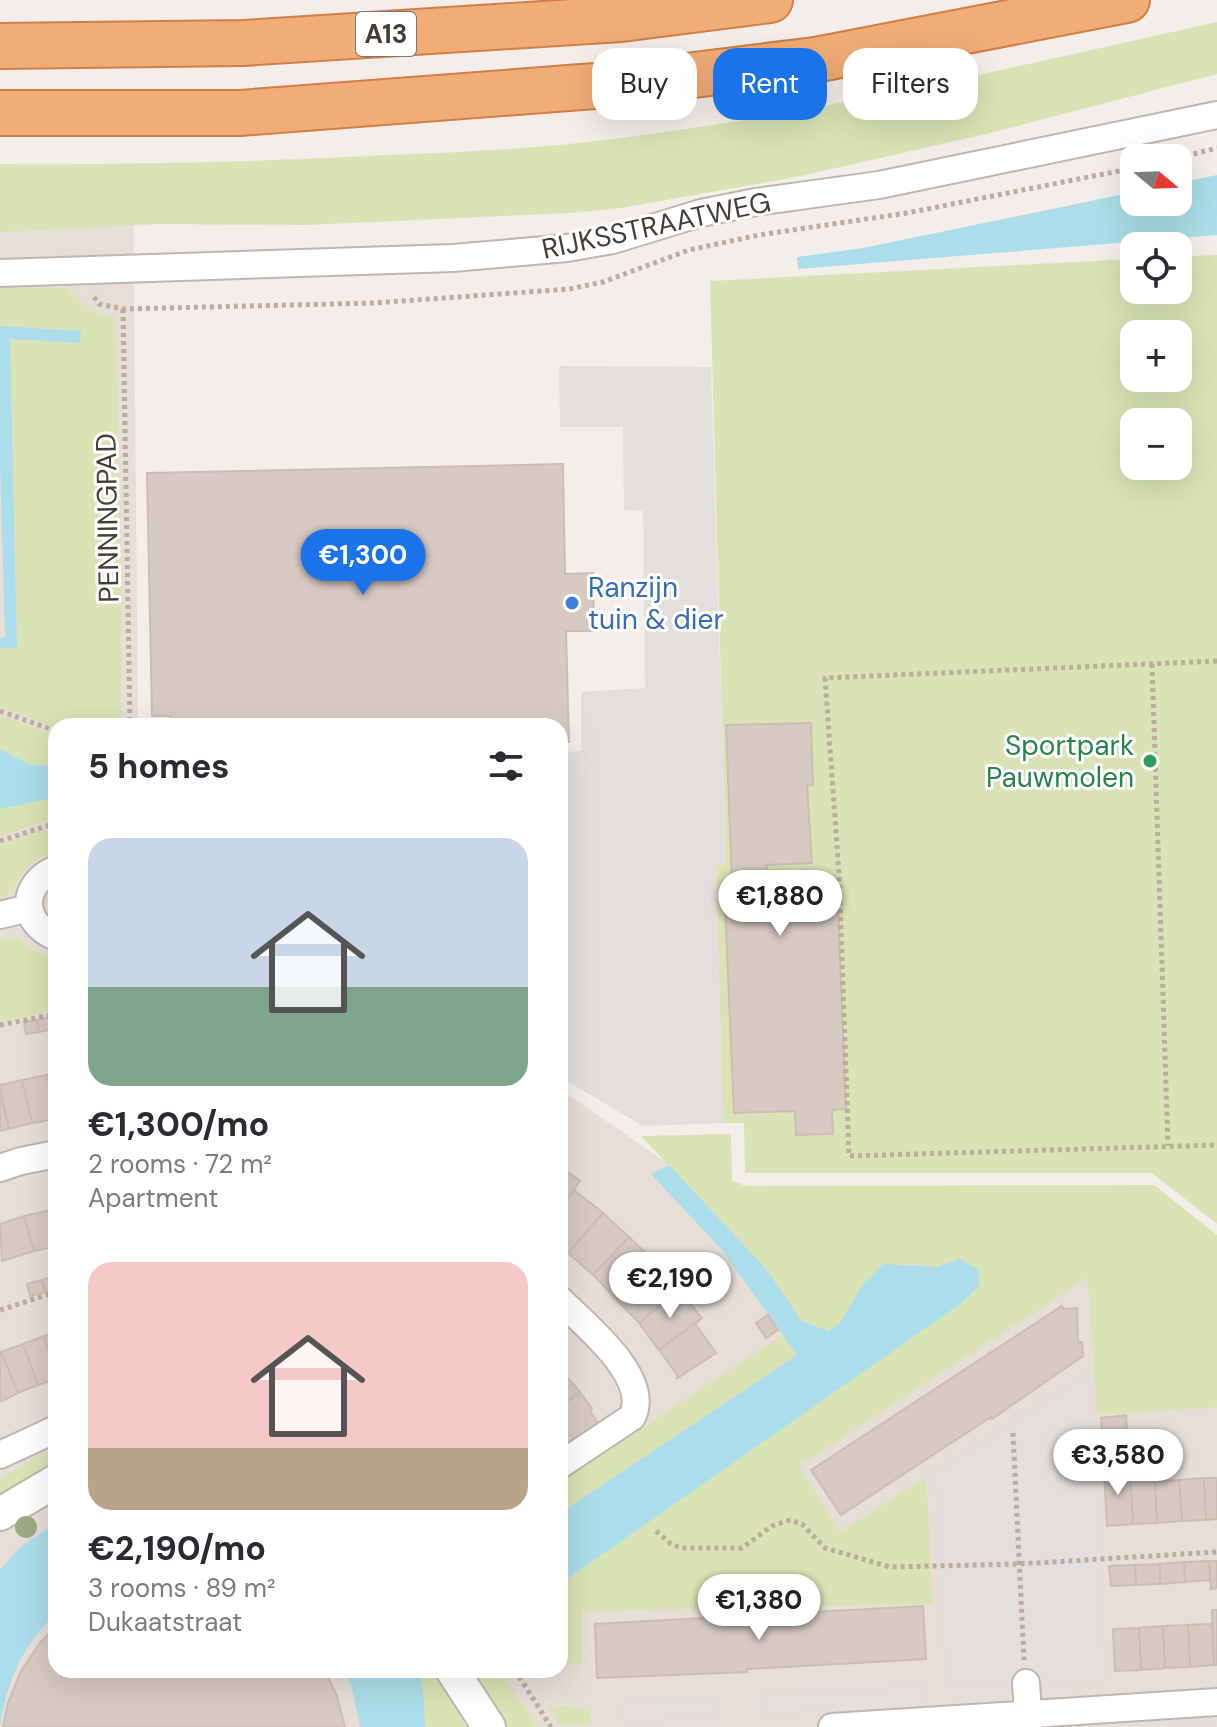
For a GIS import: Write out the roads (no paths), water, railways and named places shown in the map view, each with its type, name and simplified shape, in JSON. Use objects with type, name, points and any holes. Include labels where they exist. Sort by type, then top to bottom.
[{"type":"highway","name":"A13","points":[[0,46],[243,43],[621,19],[770,0]]},
{"type":"highway","points":[[0,113],[240,113],[621,84],[815,60],[1127,0]]},
{"type":"street","name":"RIJKSSTRAATWEG","points":[[0,273],[453,258],[567,248],[613,240],[701,213],[879,185],[1217,115]]},
{"type":"street","points":[[48,872],[35,883],[29,895],[29,908],[38,927],[48,933]]},
{"type":"street","points":[[0,915],[29,908]]},
{"type":"street","points":[[0,1168],[48,1156]]},
{"type":"street","points":[[568,1308],[600,1339],[628,1374],[637,1398],[632,1417],[568,1460]]},
{"type":"street","points":[[0,1455],[48,1433]]},
{"type":"street","points":[[0,1514],[48,1486]]},
{"type":"street","points":[[458,1679],[489,1727]]},
{"type":"street","points":[[1026,1683],[1028,1720]]},
{"type":"street","points":[[832,1727],[1028,1720],[1217,1702]]},
{"type":"water","points":[[1217,175],[1217,235],[1192,237],[1192,232],[1120,232],[1120,243],[798,269],[797,257],[863,248],[1120,195],[1120,216],[1192,216],[1192,180]]},
{"type":"water","points":[[0,326],[81,331],[80,343],[10,339],[17,648],[0,648],[0,638],[5,637]]},
{"type":"water","points":[[0,749],[28,764],[48,766],[48,799],[0,809]]},
{"type":"water","points":[[669,1165],[766,1269],[802,1321],[828,1331],[840,1323],[863,1284],[883,1264],[936,1267],[961,1259],[978,1270],[979,1286],[963,1302],[568,1578],[568,1508],[797,1355],[722,1250],[651,1174]]},
{"type":"water","points":[[48,1528],[48,1621],[18,1665],[0,1727],[0,1570],[20,1547]]},
{"type":"water","points":[[348,1678],[421,1678],[425,1727],[360,1727]]},
{"type":"place","name":"Ranzijn tuin & dier","points":[[572,603]]},
{"type":"place","name":"Sportpark Pauwmolen","points":[[1150,761]]}]
